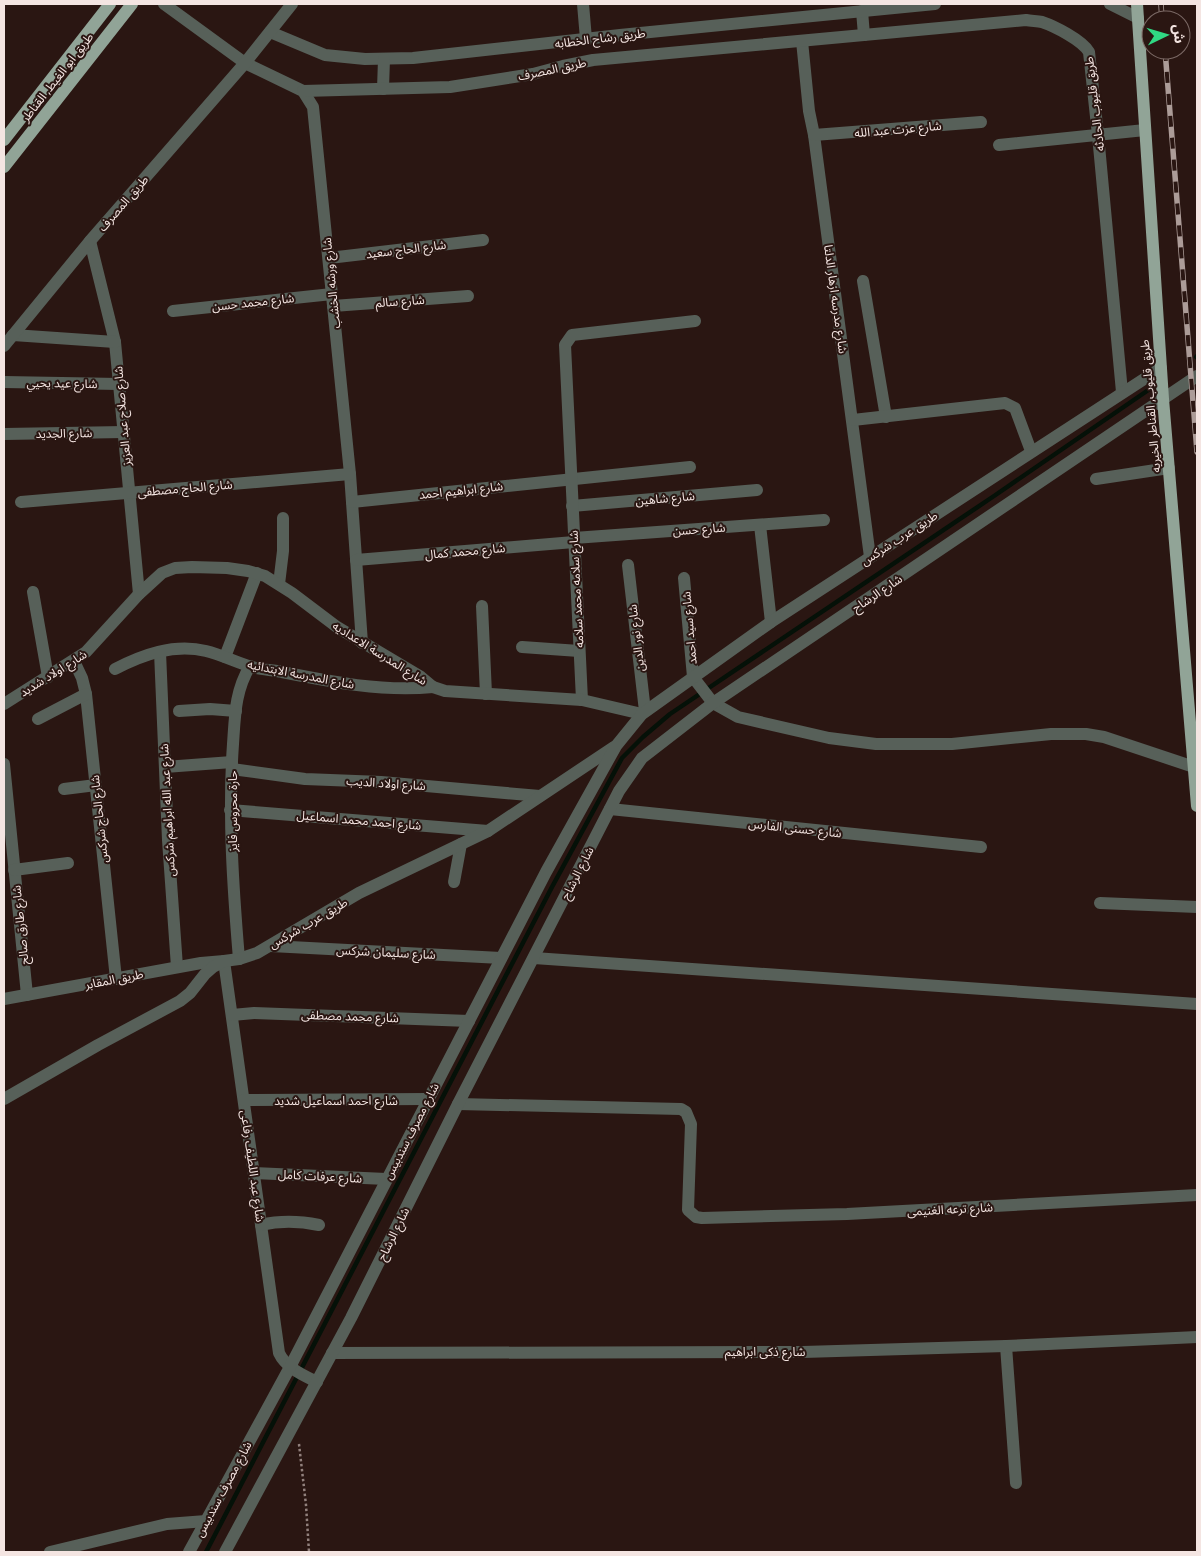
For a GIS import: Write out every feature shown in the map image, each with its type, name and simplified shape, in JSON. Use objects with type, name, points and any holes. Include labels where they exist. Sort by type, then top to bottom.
[{"type":"main road","name":"طريق ابو الغيط, القناطر","points":[[4,140],[110,4]]},
{"type":"main road","name":"طريق ابو الغيط, القناطر","points":[[4,167],[132,4]]},
{"type":"main road","name":"طريق قليوب, القناطر الخيريه","points":[[1137,4],[1160,368],[1197,806]]},
{"type":"street","points":[[164,4],[246,63],[303,91]]},
{"type":"street","name":"طريق المصرف","points":[[4,346],[90,241],[246,63],[292,4]]},
{"type":"street","points":[[583,4],[586,39]]},
{"type":"street","name":"طريق رشاح الخطابه","points":[[270,32],[325,55],[384,59],[432,56],[710,26],[827,9],[862,11],[887,6],[935,4]]},
{"type":"street","points":[[1110,4],[1138,18]]},
{"type":"street","points":[[862,11],[864,35]]},
{"type":"street","name":"طريق قليوب الحادثه","points":[[802,41],[1026,20],[1042,22],[1058,28],[1082,44],[1089,52],[1122,392]]},
{"type":"street","points":[[710,26],[713,49]]},
{"type":"street","name":"طريق المصرف","points":[[303,91],[450,87],[533,74],[593,60],[802,41]]},
{"type":"street","name":"شارع مدرسه ازهار الدلتا","points":[[802,41],[809,111],[814,135],[870,557]]},
{"type":"street","points":[[383,89],[384,59]]},
{"type":"street","name":"شارع ورشه الخشب","points":[[303,91],[311,102],[315,118],[350,474],[362,643]]},
{"type":"street","name":"شارع عزت عبد الله","points":[[814,135],[981,122]]},
{"type":"street","points":[[999,145],[1145,130]]},
{"type":"street","name":"شارع الحاج سعيد","points":[[329,258],[483,240]]},
{"type":"street","name":"شارع صلاح عبد العزيز","points":[[90,241],[116,342],[139,594]]},
{"type":"street","points":[[864,281],[886,416]]},
{"type":"street","name":"شارع سالم","points":[[333,300],[468,296]]},
{"type":"street","name":"شارع محمد حسن","points":[[173,310],[333,300]]},
{"type":"street","name":"شارع سلامه محمد سلامه","points":[[582,700],[565,345],[572,335],[695,322]]},
{"type":"street","points":[[13,335],[116,342]]},
{"type":"street","name":"طريق عرب شركس","points":[[643,713],[771,622],[1160,368]]},
{"type":"street","name":"شارع الرشاح","points":[[226,1552],[296,1421],[314,1380],[332,1353],[351,1318],[458,1104],[619,791],[642,758],[714,703],[1197,376]]},
{"type":"street","name":"شارع عيد يحيي","points":[[4,382],[119,384]]},
{"type":"street","points":[[852,420],[1009,404],[1015,408],[1031,451]]},
{"type":"street","name":"شارع الجديد","points":[[4,434],[124,432]]},
{"type":"street","name":"شارع ابراهيم احمد","points":[[352,502],[690,467]]},
{"type":"street","points":[[1096,479],[1169,468]]},
{"type":"street","name":"شارع الحاج مصطفى","points":[[21,502],[350,474]]},
{"type":"street","name":"شارع شاهين","points":[[572,506],[757,490]]},
{"type":"street","points":[[279,584],[283,551],[283,518]]},
{"type":"street","name":"شارع حسن","points":[[574,540],[824,520]]},
{"type":"street","points":[[760,525],[771,622]]},
{"type":"street","name":"شارع محمد كمال","points":[[356,560],[574,540]]},
{"type":"street","name":"شارع نور الدين","points":[[628,565],[643,713]]},
{"type":"street","name":"شارع المدرسة الاعداديه","points":[[139,594],[162,573],[175,568],[227,568],[257,574],[279,584],[337,628],[421,677],[433,687],[445,691],[582,700],[643,713]]},
{"type":"street","points":[[225,657],[257,574]]},
{"type":"street","name":"شارع سيد احمد","points":[[684,578],[693,677]]},
{"type":"street","points":[[33,592],[48,676]]},
{"type":"street","name":"شارع اولاد شديد","points":[[4,704],[74,661],[96,644],[139,594]]},
{"type":"street","points":[[482,606],[486,694]]},
{"type":"street","points":[[522,647],[579,651]]},
{"type":"street","name":"شارع المدرسة الابتدائيه","points":[[115,669],[136,658],[189,648],[206,651],[250,666],[348,684],[417,688],[433,687]]},
{"type":"street","name":"شارع عبد الله ابراهيم شركس","points":[[160,652],[164,766],[177,967]]},
{"type":"street","name":"شارع الحاج شركس","points":[[74,661],[82,678],[86,694],[116,979]]},
{"type":"street","name":"حارة محروس فايز","points":[[239,959],[233,894],[230,810],[236,711],[242,680],[250,666]]},
{"type":"street","points":[[693,677],[714,703],[738,717],[829,738],[876,744],[924,744],[1051,734],[1086,734],[1194,767]]},
{"type":"street","points":[[38,719],[86,694]]},
{"type":"street","points":[[179,711],[210,709],[236,711]]},
{"type":"street","name":"شارع مصرف سندبيس","points":[[189,1552],[292,1368],[427,1099],[546,872],[616,746],[643,713]]},
{"type":"street","name":"طريق عرب شركس","points":[[4,1099],[180,1001],[190,993],[205,974],[224,961],[239,959],[257,953],[360,893],[488,831],[616,746]]},
{"type":"street","name":"شارع طارق صالح","points":[[4,764],[27,995]]},
{"type":"street","name":"شارع اولاد الديب","points":[[164,766],[232,765],[305,779],[381,782],[540,796]]},
{"type":"street","points":[[64,789],[96,785]]},
{"type":"street","name":"شارع حسنى الفارس","points":[[610,809],[980,847]]},
{"type":"street","name":"شارع احمد محمد اسماعيل","points":[[230,810],[488,831]]},
{"type":"street","points":[[454,882],[461,844]]},
{"type":"street","points":[[14,870],[68,863]]},
{"type":"street","points":[[1100,902],[1197,907]]},
{"type":"street","name":"شارع سليمان شركس","points":[[271,946],[501,958]]},
{"type":"street","points":[[534,958],[1197,1004]]},
{"type":"street","name":"طريق المقابر","points":[[4,999],[177,967],[224,961]]},
{"type":"street","name":"شارع عبد اللطيف رفاعى","points":[[224,961],[279,1353],[282,1360],[292,1368]]},
{"type":"street","name":"شارع محمد مصطفى","points":[[232,1015],[254,1013],[469,1021]]},
{"type":"street","name":"شارع احمد اسماعيل شديد","points":[[244,1100],[427,1099]]},
{"type":"street","name":"شارع ترعه الغنيمى","points":[[458,1104],[681,1109],[686,1112],[692,1124],[688,1210],[696,1217],[702,1218],[847,1214],[1197,1195]]},
{"type":"street","name":"شارع عرفات كامل","points":[[254,1173],[386,1180]]},
{"type":"street","points":[[262,1225],[277,1221],[293,1221],[319,1226]]},
{"type":"street","name":"شارع ذكى ابراهيم","points":[[332,1353],[802,1352],[1006,1346],[1197,1337]]},
{"type":"street","points":[[1006,1346],[1016,1483]]},
{"type":"street","points":[[292,1368],[314,1380]]},
{"type":"street","points":[[50,1552],[167,1524],[206,1521]]},
{"type":"path","points":[[296,1421],[306,1505],[309,1552]]},
{"type":"waterway","points":[[206,1552],[552,887],[622,758],[670,714],[1160,382]]},
{"type":"railway","points":[[1161,4],[1161,10]]},
{"type":"railway","points":[[1166,60],[1197,452]]}]
